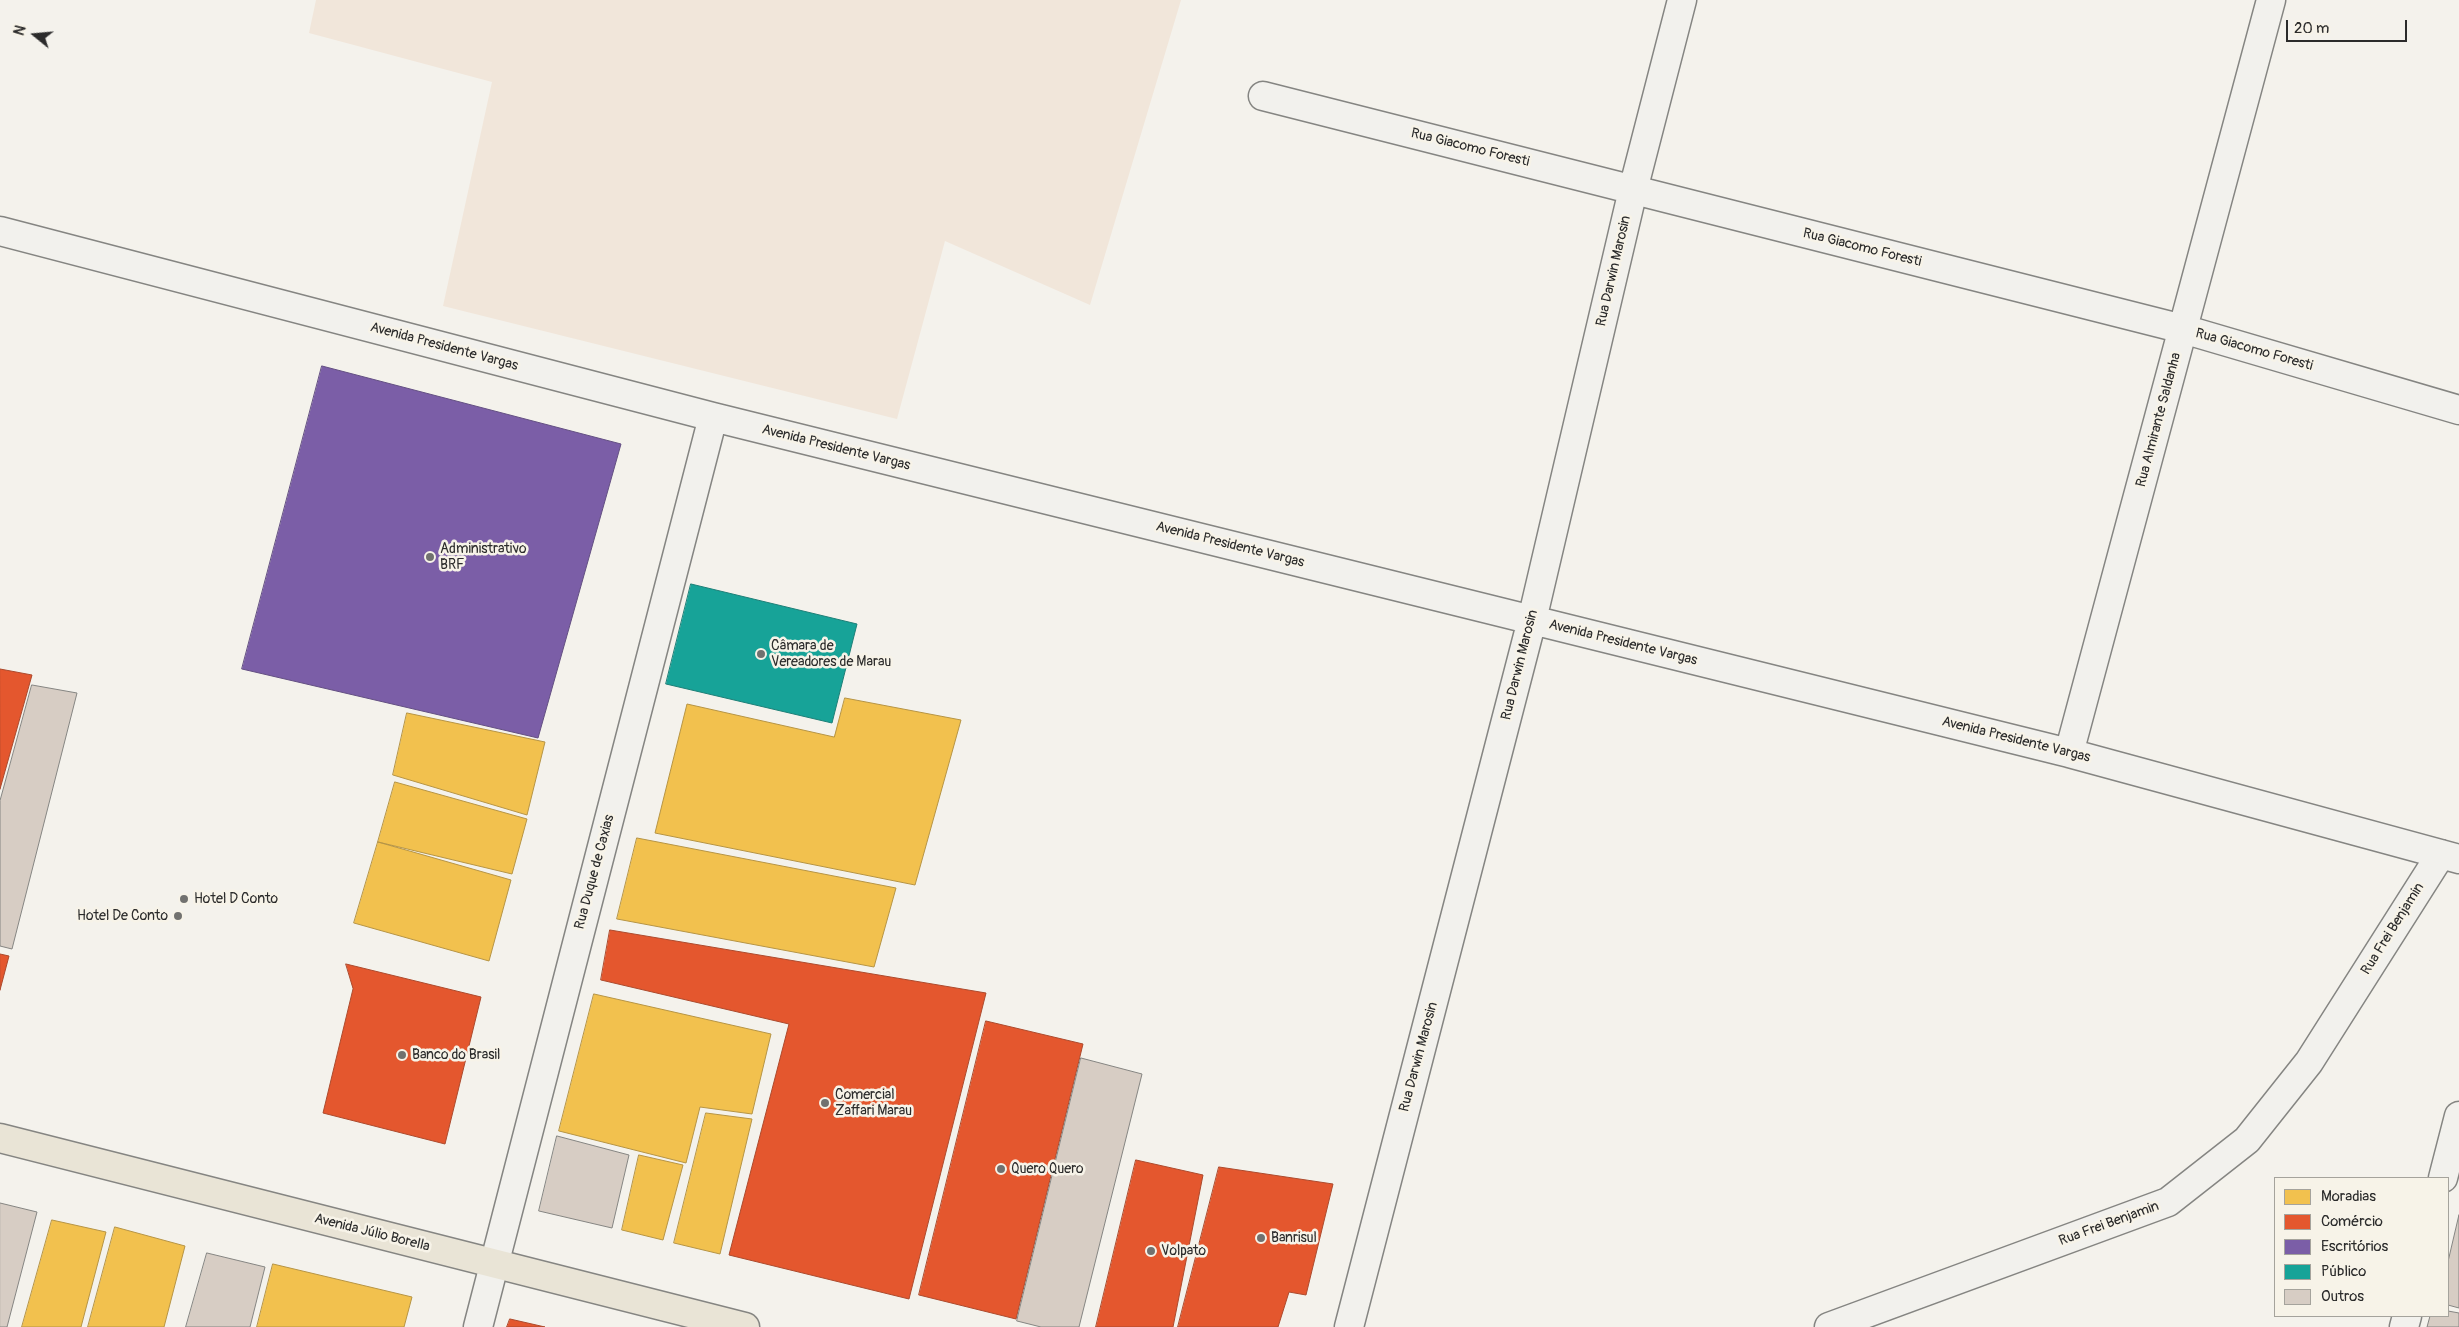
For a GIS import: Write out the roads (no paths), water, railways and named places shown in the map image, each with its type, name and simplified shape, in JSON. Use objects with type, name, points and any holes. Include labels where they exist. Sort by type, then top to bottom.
[{"type":"main road","name":"Avenida Júlio Borella","points":[[0,1138],[745,1327]]},
{"type":"street","name":"Rua Darwin Marosin","points":[[1349,1327],[1532,620],[1633,190],[1682,0]]},
{"type":"street","name":"Rua Almirante Saldanha","points":[[2069,754],[2271,0]]},
{"type":"street","name":"Rua Giacomo Foresti","points":[[1263,96],[2183,329],[2459,410]]},
{"type":"street","name":"Avenida Presidente Vargas","points":[[0,231],[713,417],[2069,754],[2450,857]]},
{"type":"street","name":"Rua Duque de Caxias","points":[[478,1327],[713,417]]},
{"type":"street","name":"Rua Frei Benjamin","points":[[1829,1327],[2168,1202],[2247,1140],[2309,1062],[2450,857]]},
{"type":"street","points":[[2443,1177],[2459,1116]]},
{"type":"place","name":"Administrativo BRF","points":[[430,557]]},
{"type":"place","name":"Câmara de Vereadores de Marau","points":[[761,654]]},
{"type":"place","name":"Hotel D Conto","points":[[184,899]]},
{"type":"place","name":"Hotel De Conto","points":[[178,916]]},
{"type":"place","name":"Banco do Brasil","points":[[402,1055]]},
{"type":"place","name":"Comercial Zaffari Marau","points":[[825,1103]]},
{"type":"place","name":"Quero Quero","points":[[1001,1169]]},
{"type":"place","name":"Banrisul","points":[[1261,1238]]},
{"type":"place","name":"Volpato","points":[[1151,1251]]}]
